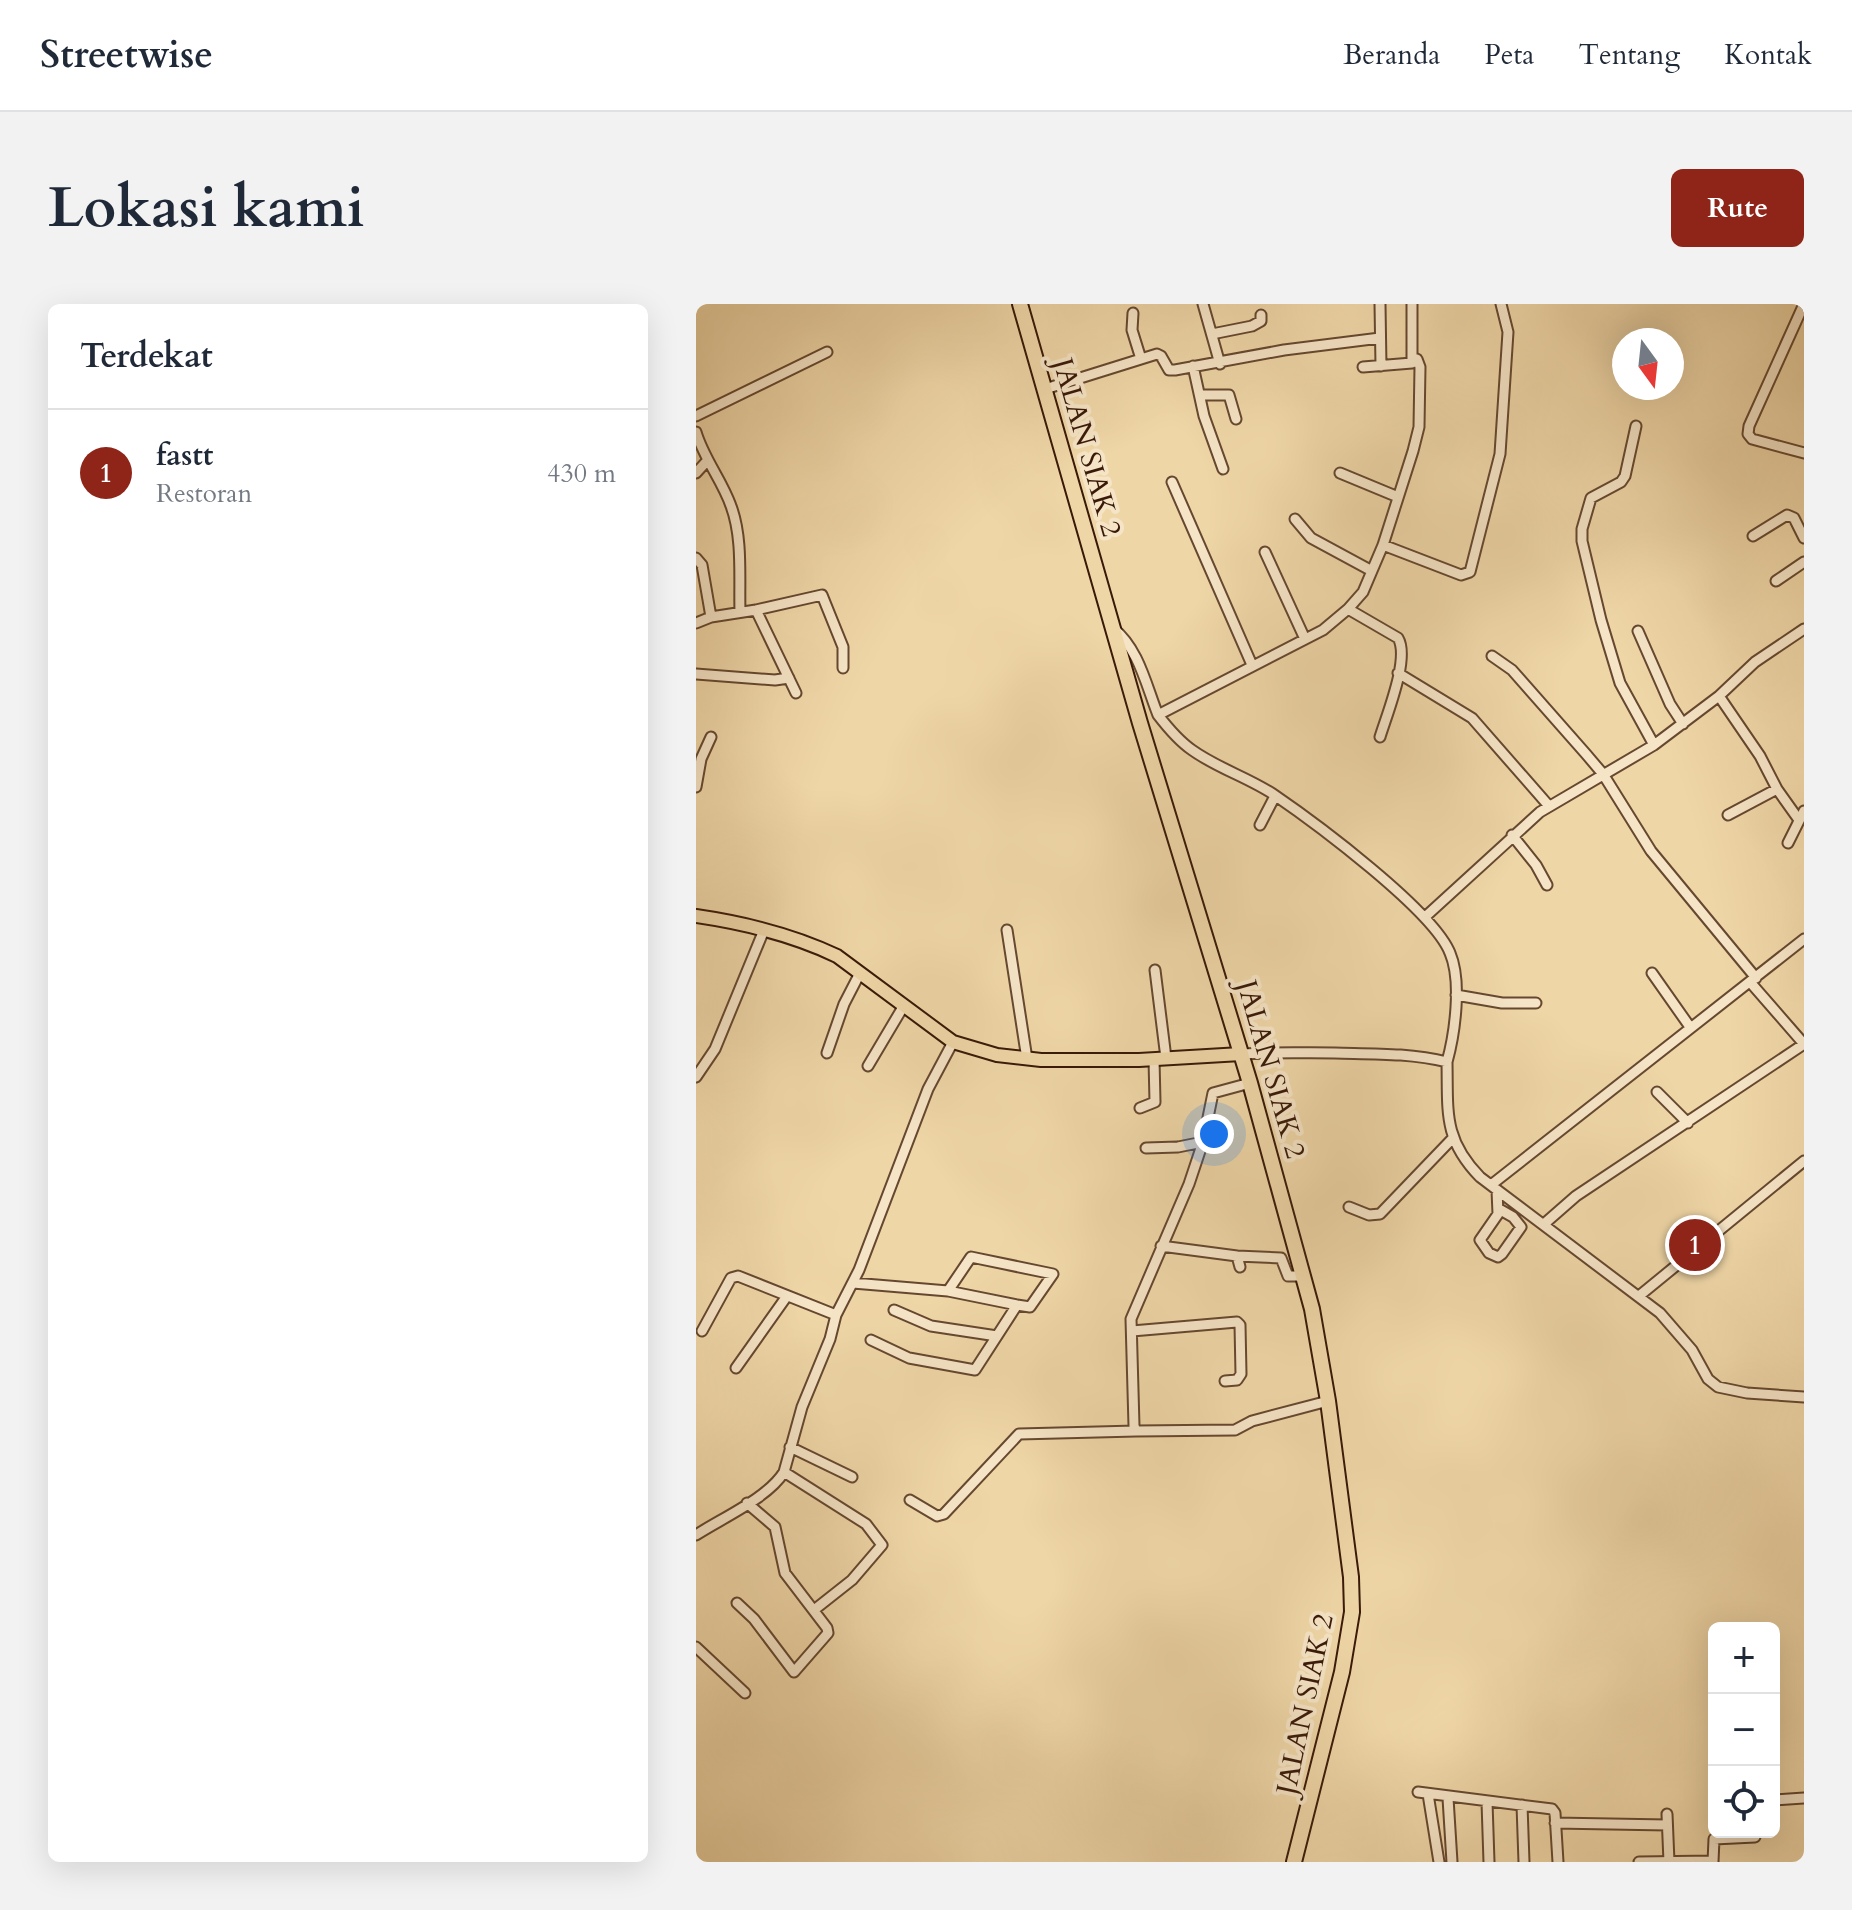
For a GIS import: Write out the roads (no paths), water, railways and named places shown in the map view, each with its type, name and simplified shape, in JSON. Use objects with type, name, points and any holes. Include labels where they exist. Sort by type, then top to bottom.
[{"type":"highway","name":"JALAN SIAK 2","points":[[1020,304],[1113,628],[1250,1083],[1303,1276],[1328,1401],[1351,1577],[1352,1612],[1342,1672],[1294,1862]]},
{"type":"main road","points":[[696,916],[764,930],[824,950],[953,1042],[997,1055],[1027,1059],[1241,1054]]},
{"type":"street","points":[[1203,304],[1220,364]]},
{"type":"street","points":[[1380,304],[1381,366]]},
{"type":"street","points":[[1363,367],[1412,363],[1412,304]]},
{"type":"street","points":[[1383,545],[1461,575],[1470,572],[1500,454],[1508,332],[1501,304]]},
{"type":"street","points":[[1804,304],[1748,434],[1752,439],[1804,453]]},
{"type":"street","points":[[1133,313],[1132,330],[1141,359]]},
{"type":"street","points":[[1212,334],[1252,326],[1261,321],[1261,315]]},
{"type":"street","points":[[1045,389],[1159,354],[1169,370],[1220,364],[1284,350],[1380,338]]},
{"type":"street","points":[[696,416],[827,352]]},
{"type":"street","points":[[1158,715],[1323,630],[1363,592],[1383,545],[1419,427],[1420,367],[1413,358]]},
{"type":"street","points":[[1193,366],[1213,446],[1223,469]]},
{"type":"street","points":[[1200,395],[1229,395],[1236,419]]},
{"type":"street","points":[[1636,426],[1625,476],[1621,482],[1591,498],[1582,529],[1582,541],[1620,683],[1654,745]]},
{"type":"street","points":[[696,432],[707,461],[731,503],[737,523],[740,612]]},
{"type":"street","points":[[696,473],[707,461]]},
{"type":"street","points":[[1340,473],[1398,497]]},
{"type":"street","points":[[1172,482],[1252,665]]},
{"type":"street","points":[[1753,536],[1787,515],[1794,518],[1804,538]]},
{"type":"street","points":[[1295,519],[1311,538],[1372,571]]},
{"type":"street","points":[[1265,552],[1305,639]]},
{"type":"street","points":[[696,558],[702,565],[711,617]]},
{"type":"street","points":[[1776,581],[1804,562]]},
{"type":"street","points":[[696,623],[711,617],[822,595],[843,647],[843,668]]},
{"type":"street","points":[[1348,609],[1398,638],[1402,653],[1380,737]]},
{"type":"street","points":[[756,610],[796,693]]},
{"type":"street","points":[[1113,628],[1133,650],[1158,715],[1183,743],[1275,796],[1343,847],[1425,917],[1450,952],[1456,995],[1447,1062],[1448,1111],[1452,1139],[1465,1161],[1494,1187],[1660,1313],[1679,1334],[1708,1379],[1718,1387],[1747,1393],[1804,1397]]},
{"type":"street","points":[[1638,631],[1670,704],[1683,724]]},
{"type":"street","points":[[1425,917],[1512,835],[1549,806],[1654,745],[1719,696],[1755,662],[1803,632]]},
{"type":"street","points":[[1492,656],[1512,670],[1603,774],[1651,851],[1804,1044],[1576,1196],[1544,1224]]},
{"type":"street","points":[[1398,673],[1472,718],[1549,806]]},
{"type":"street","points":[[696,674],[775,680],[789,678]]},
{"type":"street","points":[[1719,696],[1755,748],[1777,789],[1803,814],[1788,843]]},
{"type":"street","points":[[696,787],[701,759],[711,737]]},
{"type":"street","points":[[1728,815],[1777,789]]},
{"type":"street","points":[[1260,825],[1275,796]]},
{"type":"street","points":[[1512,835],[1536,865],[1547,885]]},
{"type":"street","points":[[696,1077],[715,1049],[764,930]]},
{"type":"street","points":[[1007,930],[1027,1059]]},
{"type":"street","points":[[1494,1187],[1690,1027],[1804,939]]},
{"type":"street","points":[[1140,1108],[1155,1102],[1160,1058],[1155,970]]},
{"type":"street","points":[[827,1053],[844,1004],[860,973]]},
{"type":"street","points":[[1652,973],[1690,1027]]},
{"type":"street","points":[[1456,995],[1502,1003],[1536,1003]]},
{"type":"street","points":[[868,1066],[903,1007]]},
{"type":"street","points":[[696,1535],[778,1481],[784,1472],[836,1315],[853,1283],[928,1089],[953,1042]]},
{"type":"street","points":[[1241,1054],[1391,1054],[1425,1056],[1447,1062]]},
{"type":"street","points":[[1136,1431],[1131,1319],[1189,1184],[1203,1142],[1213,1093],[1250,1083]]},
{"type":"street","points":[[1657,1092],[1688,1123]]},
{"type":"street","points":[[1349,1207],[1369,1215],[1380,1214],[1452,1139]]},
{"type":"street","points":[[1146,1148],[1203,1142]]},
{"type":"street","points":[[1639,1296],[1804,1161]]},
{"type":"street","points":[[1494,1187],[1498,1214],[1480,1240],[1489,1253],[1498,1257],[1521,1227],[1513,1217],[1499,1209]]},
{"type":"street","points":[[1161,1246],[1281,1258],[1288,1276],[1303,1276]]},
{"type":"street","points":[[1237,1256],[1240,1267]]},
{"type":"street","points":[[853,1283],[948,1291],[1030,1307],[1053,1274],[971,1257],[948,1291]]},
{"type":"street","points":[[702,1331],[731,1278],[738,1276],[836,1315]]},
{"type":"street","points":[[736,1368],[787,1296]]},
{"type":"street","points":[[871,1340],[909,1358],[975,1370],[1017,1305]]},
{"type":"street","points":[[894,1310],[931,1326],[997,1336]]},
{"type":"street","points":[[1132,1331],[1237,1322],[1240,1325],[1241,1374],[1237,1380],[1225,1381]]},
{"type":"street","points":[[910,1500],[937,1516],[944,1514],[1019,1434],[1235,1430],[1252,1421],[1328,1401]]},
{"type":"street","points":[[790,1447],[852,1477]]},
{"type":"street","points":[[784,1472],[866,1524],[882,1545],[852,1580],[814,1610]]},
{"type":"street","points":[[737,1603],[754,1619],[794,1672],[828,1633],[785,1573],[775,1527],[747,1503]]},
{"type":"street","points":[[696,1647],[745,1693]]},
{"type":"street","points":[[1439,1862],[1423,1793],[1554,1811],[1558,1862]]},
{"type":"street","points":[[1448,1798],[1452,1862]]},
{"type":"street","points":[[1780,1800],[1804,1798]]},
{"type":"street","points":[[1487,1802],[1489,1862]]},
{"type":"street","points":[[1522,1805],[1524,1862]]},
{"type":"street","points":[[1667,1814],[1669,1861]]},
{"type":"street","points":[[1555,1823],[1667,1825]]},
{"type":"street","points":[[1639,1862],[1713,1862],[1713,1840],[1723,1838]]},
{"type":"place","name":"fastt","points":[[1695,1245]]}]
